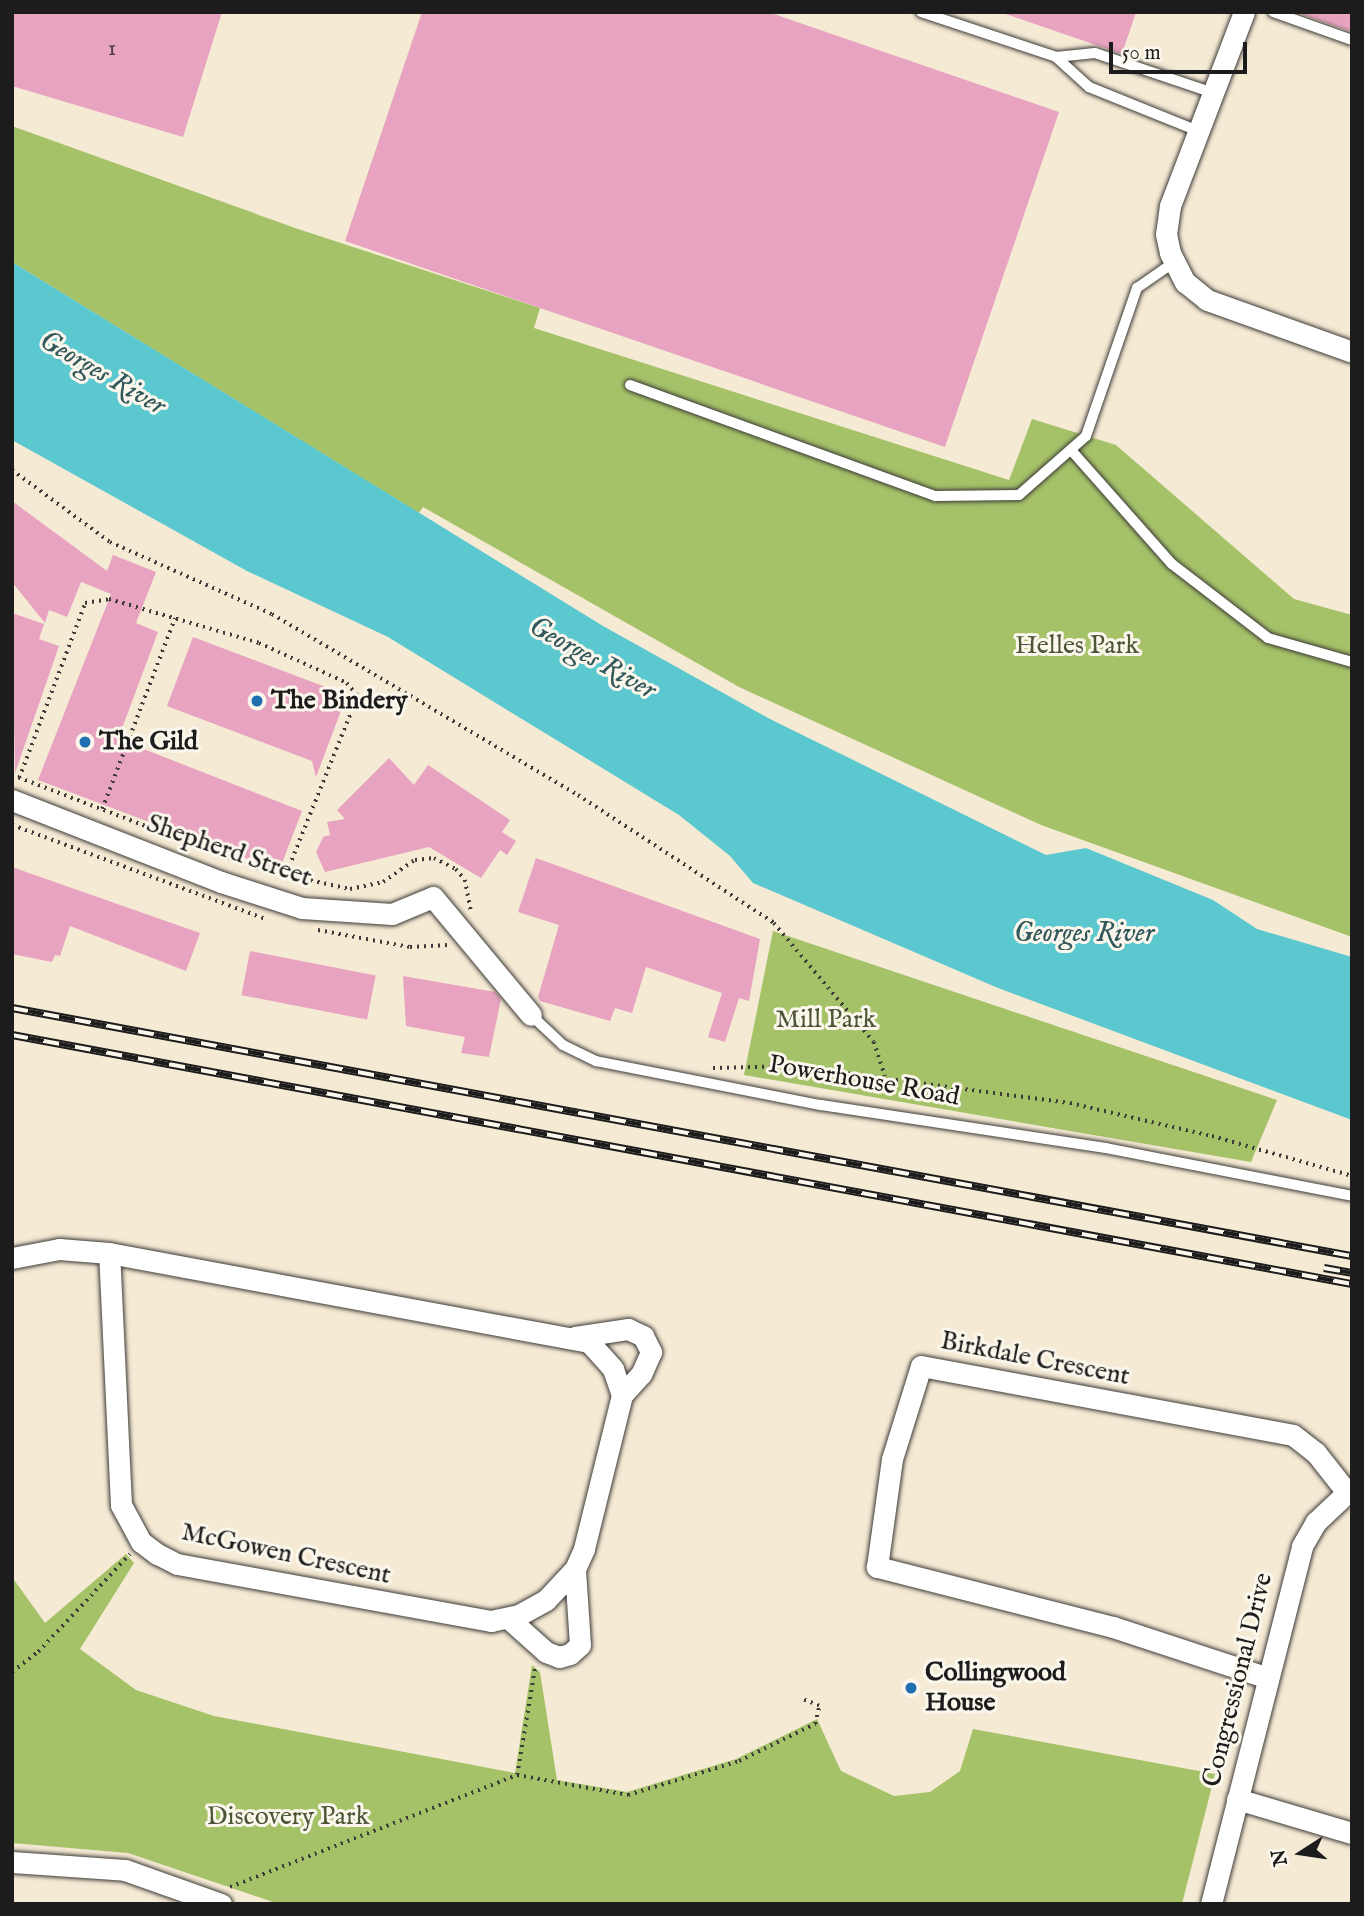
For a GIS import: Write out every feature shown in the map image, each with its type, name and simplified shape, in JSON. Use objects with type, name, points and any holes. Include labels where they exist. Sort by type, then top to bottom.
[{"type":"street","points":[[1244,12],[1167,220],[1174,263],[1190,288],[1207,300],[1352,352]]},
{"type":"street","name":"Shepherd Street","points":[[13,800],[302,908],[371,915],[393,914],[433,897]]},
{"type":"street","name":"Powerhouse Road","points":[[433,897],[531,1015]]},
{"type":"street","name":"McGowen Crescent","points":[[12,1258],[59,1250],[109,1253],[575,1337],[628,1329],[643,1336],[651,1352],[641,1374],[622,1395],[584,1549],[575,1569],[547,1600],[508,1618],[470,1619],[177,1564],[141,1542],[121,1506],[118,1481],[109,1253]]},
{"type":"street","name":"McGowen Crescent","points":[[575,1337],[602,1355],[622,1395]]},
{"type":"street","name":"Birkdale Crescent","points":[[1268,1678],[1114,1627],[877,1567],[892,1459],[921,1366],[1293,1435],[1317,1453],[1349,1489]]},
{"type":"street","name":"Congressional Drive","points":[[1211,1904],[1302,1546],[1316,1522],[1349,1489]]},
{"type":"street","name":"McGowen Crescent","points":[[508,1618],[546,1652],[559,1657],[570,1654],[580,1645],[575,1569]]},
{"type":"street","points":[[1237,1799],[1352,1833]]},
{"type":"street","points":[[12,1862],[125,1870],[224,1896]]},
{"type":"lane","points":[[921,12],[1056,57],[1089,87],[1198,131]]},
{"type":"lane","points":[[1273,12],[1352,40]]},
{"type":"lane","points":[[1305,24],[1310,12]]},
{"type":"lane","points":[[1056,57],[1096,53],[1213,93]]},
{"type":"lane","points":[[630,386],[935,496],[1018,495],[1086,436],[1138,288],[1174,263]]},
{"type":"lane","points":[[1071,450],[1172,564],[1268,638],[1352,662]]},
{"type":"lane","name":"Powerhouse Road","points":[[531,1015],[562,1045],[596,1061],[821,1104],[1106,1148],[1352,1196]]},
{"type":"path","points":[[12,470],[110,542],[272,614],[578,795],[775,923],[874,1042],[885,1076]]},
{"type":"path","points":[[13,800],[85,603],[108,598],[259,643],[346,683],[358,696],[285,876],[279,901]]},
{"type":"path","points":[[97,833],[102,809],[175,618]]},
{"type":"path","points":[[12,775],[285,876],[360,889],[383,882],[415,860],[446,862],[465,880],[470,894],[465,934]]},
{"type":"path","points":[[701,1066],[792,1066],[1069,1102],[1212,1136],[1352,1176]]},
{"type":"path","points":[[12,1672],[38,1652],[130,1554],[137,1559],[141,1542]]},
{"type":"path","points":[[517,1775],[532,1668]]},
{"type":"path","points":[[224,1896],[517,1775],[628,1796],[739,1761],[815,1724],[819,1706],[802,1699]]},
{"type":"green space","name":"Helles Park","points":[[12,126],[298,229],[540,308],[534,328],[1009,480],[1032,419],[1116,445],[1294,599],[1352,615],[1352,937],[1041,825],[739,687],[423,507],[419,513],[12,262]]},
{"type":"green space","name":"Mill Park","points":[[773,931],[1277,1100],[1251,1162],[744,1075]]},
{"type":"green space","name":"Discovery Park","points":[[126,1554],[134,1563],[80,1649],[136,1690],[214,1716],[515,1773],[532,1665],[540,1672],[557,1780],[627,1792],[736,1759],[817,1719],[841,1771],[894,1796],[930,1792],[960,1771],[973,1729],[1215,1774],[1182,1904],[279,1904],[128,1853],[12,1843],[12,1577],[45,1623]]},
{"type":"water","name":"Georges River","points":[[12,262],[603,626],[770,719],[1046,855],[1086,848],[1213,900],[1257,929],[1352,957],[1352,1120],[998,988],[753,883],[730,856],[679,815],[388,637],[247,571],[12,440]]},
{"type":"building","points":[[12,12],[222,12],[183,137],[12,86]]},
{"type":"building","points":[[422,12],[768,12],[1059,112],[945,447],[345,241]]},
{"type":"building","points":[[1000,12],[1136,12],[1122,54]]},
{"type":"building","points":[[1352,12],[1352,32],[1301,14]]},
{"type":"building","points":[[12,501],[107,571],[113,555],[156,572],[136,623],[158,632],[118,739],[302,811],[279,871],[38,780],[111,594],[81,582],[67,617],[49,610],[45,623],[12,582]]},
{"type":"building","points":[[12,613],[44,624],[39,639],[59,646],[15,773]]},
{"type":"building","name":"The Bindery","points":[[193,637],[347,695],[316,777],[312,761],[167,706]]},
{"type":"building","points":[[389,758],[414,785],[428,765],[510,820],[502,832],[516,841],[507,855],[500,850],[481,878],[429,847],[325,872],[316,852],[323,837],[330,835],[327,822],[345,819],[337,810]]},
{"type":"building","points":[[536,858],[760,939],[749,1001],[739,998],[725,1042],[708,1037],[722,993],[646,967],[632,1013],[615,1008],[610,1021],[540,1001],[538,997],[559,925],[518,912]]},
{"type":"building","points":[[12,867],[200,933],[186,971],[70,926],[60,956],[55,955],[52,962],[12,954]]},
{"type":"building","points":[[250,951],[376,975],[367,1020],[241,995]]},
{"type":"building","points":[[403,976],[495,992],[501,999],[489,1057],[461,1053],[465,1037],[406,1026]]},
{"type":"railway","points":[[12,1008],[1352,1256]]},
{"type":"railway","points":[[12,1035],[1352,1284]]},
{"type":"railway","points":[[1324,1268],[1352,1273]]},
{"type":"place","name":"The Bindery","points":[[257,701]]},
{"type":"place","name":"The Gild","points":[[85,742]]},
{"type":"place","name":"Collingwood House","points":[[911,1688]]}]
